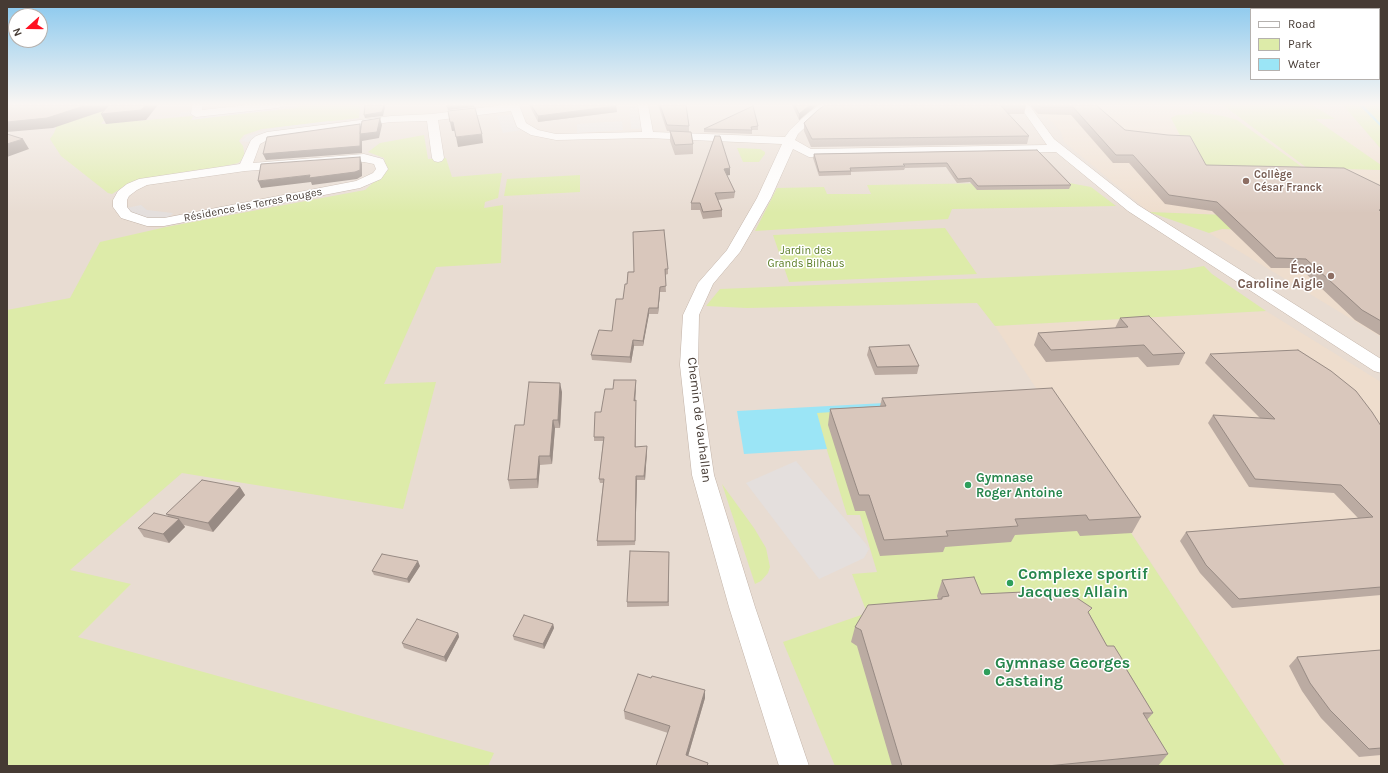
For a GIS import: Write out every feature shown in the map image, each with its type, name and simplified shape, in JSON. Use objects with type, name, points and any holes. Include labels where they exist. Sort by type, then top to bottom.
[{"type":"street","points":[[245,167],[256,141]]},
{"type":"street","points":[[436,141],[438,158]]},
{"type":"street","points":[[782,141],[788,142],[809,153],[1058,148]]},
{"type":"street","points":[[1050,141],[1133,208],[1156,224],[1381,366]]},
{"type":"street","name":"Chemin de Vauhallan","points":[[788,142],[787,148],[760,205],[733,252],[706,283],[691,315],[689,365],[703,475],[742,607],[794,766]]},
{"type":"street","name":"Résidence les Terres Rouges","points":[[364,158],[379,162],[382,169],[377,176],[360,184],[164,222],[147,222],[126,215],[120,207],[120,200],[123,194],[132,187],[144,182],[245,167],[364,158]]},
{"type":"shaded area","points":[[7,141],[1381,141],[1381,766],[7,766]]},
{"type":"shaded area","name":"Collège César Franck","points":[[1374,141],[1381,149],[1381,221],[1149,212],[1064,142]]},
{"type":"shaded area","points":[[141,205],[147,210],[173,213],[164,222],[147,222],[122,209]]},
{"type":"shaded area","name":"École Caroline Aigle","points":[[1222,229],[1381,234],[1381,337],[1209,233]]},
{"type":"shaded area","points":[[1266,311],[1381,382],[1381,766],[1285,766],[995,326]]},
{"type":"shaded area","points":[[796,461],[869,549],[864,558],[819,579],[746,483]]},
{"type":"green space","points":[[51,141],[239,141],[243,146],[245,157],[238,163],[212,169],[203,169],[150,178],[128,184],[112,194],[108,193],[61,156]]},
{"type":"green space","points":[[391,141],[425,141],[428,159],[446,158],[452,177],[502,173],[498,198],[485,202],[484,208],[503,205],[501,263],[436,267],[384,384],[436,382],[403,509],[182,473],[70,570],[131,584],[78,637],[494,753],[488,766],[7,766],[7,310],[70,298],[100,242],[166,227],[365,190],[386,171],[384,158],[368,152],[380,143]]},
{"type":"green space","points":[[1183,141],[1266,141],[1302,167],[1196,166]]},
{"type":"green space","points":[[1271,141],[1347,141],[1381,165],[1381,170],[1307,168]]},
{"type":"green space","points":[[1374,141],[1381,141],[1381,149]]},
{"type":"green space","points":[[737,148],[760,149],[765,152],[765,154],[759,162],[743,162]]},
{"type":"green space","points":[[580,175],[580,192],[504,196],[507,179]]},
{"type":"green space","points":[[1064,182],[1091,187],[1116,206],[952,209],[948,219],[755,231],[777,188],[824,187],[827,194],[871,194],[867,185]]},
{"type":"green space","points":[[1149,212],[1381,221],[1381,234],[1222,229],[1209,233]]},
{"type":"green space","name":"Jardin des Grands Bilhaus","points":[[945,228],[977,274],[789,282],[773,235]]},
{"type":"green space","points":[[1204,266],[1212,274],[1266,311],[995,326],[977,303],[747,308],[706,306],[720,289],[1180,270]]},
{"type":"green space","name":"Complexe sportif Jacques Allain","points":[[1040,395],[1285,766],[835,766],[783,642],[867,613],[852,574],[877,572],[860,515],[847,515],[814,408]]},
{"type":"green space","points":[[722,484],[754,528],[766,548],[770,567],[768,573],[761,581],[755,584]]},
{"type":"water","points":[[1032,395],[1036,399],[817,413],[827,449],[744,454],[737,411]]},
{"type":"building","points":[[7,141],[16,141],[7,144]]},
{"type":"building","points":[[266,141],[360,141],[360,146],[263,154]]},
{"type":"building","points":[[674,141],[693,141],[693,144],[675,145]]},
{"type":"building","points":[[713,141],[722,141],[730,168],[724,169],[735,192],[715,193],[722,210],[703,212],[700,203],[691,203]]},
{"type":"building","points":[[1104,141],[1193,141],[1206,165],[1344,168],[1381,186],[1381,210],[1379,210],[1381,211],[1381,321],[1362,310],[1306,259],[1276,258],[1217,202],[1169,195],[1133,155],[1116,155]]},
{"type":"building","points":[[1037,150],[1071,185],[978,186],[971,178],[958,179],[947,163],[903,164],[905,166],[850,168],[851,171],[819,172],[814,154]]},
{"type":"building","points":[[360,157],[360,170],[355,172],[309,178],[310,175],[258,181],[261,164]]},
{"type":"building","points":[[664,230],[668,269],[665,269],[666,286],[660,287],[658,308],[649,308],[643,341],[633,340],[630,357],[591,355],[599,330],[612,331],[616,299],[623,299],[625,284],[627,284],[628,272],[634,272],[633,232]]},
{"type":"building","points":[[1149,316],[1185,353],[1153,355],[1144,345],[1051,350],[1038,333],[1128,327],[1120,318]]},
{"type":"building","points":[[909,345],[919,366],[877,367],[869,347]]},
{"type":"building","points":[[1298,350],[1331,371],[1356,391],[1381,426],[1381,587],[1239,599],[1206,565],[1186,532],[1373,517],[1341,485],[1255,479],[1213,415],[1275,419],[1210,354]]},
{"type":"building","points":[[614,380],[636,380],[634,401],[636,400],[635,447],[647,446],[644,476],[636,476],[635,541],[597,541],[604,479],[599,479],[604,437],[594,437],[595,412],[601,412],[605,389],[613,389]]},
{"type":"building","points":[[529,382],[560,383],[558,420],[553,420],[550,456],[539,456],[537,479],[508,480],[515,425],[524,425]]},
{"type":"building","name":"Gymnase Roger Antoine","points":[[1052,388],[1141,517],[1089,520],[1086,515],[1015,519],[1018,526],[946,531],[948,536],[884,540],[869,495],[859,495],[830,409],[886,406],[882,398]]},
{"type":"building","points":[[202,480],[240,487],[208,523],[166,514]]},
{"type":"building","points":[[154,513],[179,519],[163,534],[138,528]]},
{"type":"building","points":[[630,551],[669,552],[668,602],[627,602]]},
{"type":"building","points":[[382,554],[418,561],[407,579],[372,571]]},
{"type":"building","name":"Gymnase Georges Castaing","points":[[974,577],[981,594],[1065,590],[1092,608],[1088,612],[1107,646],[1114,646],[1153,713],[1143,713],[1168,754],[1047,766],[902,766],[861,630],[855,627],[868,605],[942,599],[942,597],[949,596],[942,580]]},
{"type":"building","points":[[524,615],[553,624],[543,644],[513,636]]},
{"type":"building","points":[[417,619],[458,633],[444,657],[402,643]]},
{"type":"building","points":[[1381,650],[1381,748],[1369,749],[1330,710],[1310,683],[1297,657]]},
{"type":"building","points":[[638,674],[651,678],[652,676],[705,690],[686,755],[708,763],[707,766],[656,766],[670,726],[624,711]]},
{"type":"place","name":"Collège César Franck","points":[[1246,181]]},
{"type":"place","name":"École Caroline Aigle","points":[[1331,276]]},
{"type":"place","name":"Gymnase Roger Antoine","points":[[968,485]]},
{"type":"place","name":"Complexe sportif Jacques Allain","points":[[1010,583]]},
{"type":"place","name":"Gymnase Georges Castaing","points":[[987,672]]}]
